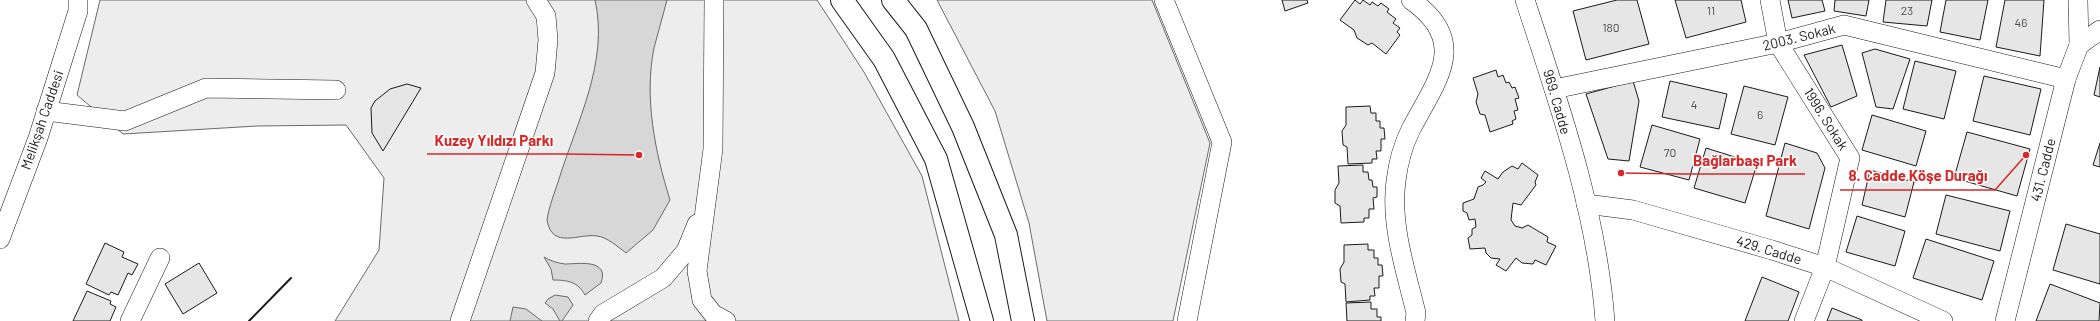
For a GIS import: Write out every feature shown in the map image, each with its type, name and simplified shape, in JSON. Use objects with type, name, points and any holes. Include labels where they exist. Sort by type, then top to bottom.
[{"type":"highway","points":[[842,0],[884,59],[936,159],[982,321]]},
{"type":"highway","points":[[893,0],[916,29],[963,127],[1006,235],[1023,321]]},
{"type":"street","name":"Melikşah Caddesi","points":[[0,238],[46,111],[78,11],[78,0]]},
{"type":"street","points":[[460,321],[545,73],[548,40],[546,16],[536,0]]},
{"type":"street","points":[[714,0],[713,149],[697,271],[702,300],[714,314],[726,321]]},
{"type":"street","points":[[1164,0],[1222,142],[1187,321]]},
{"type":"street","points":[[1412,0],[1425,9],[1435,22],[1441,35],[1444,58],[1437,84],[1410,130],[1395,182],[1395,219],[1416,313],[1415,321]]},
{"type":"street","name":"969. Cadde","points":[[1525,0],[1554,89],[1586,204],[1597,258],[1605,321]]},
{"type":"street","name":"1996. Sokak","points":[[1770,0],[1778,42],[1850,158],[1825,268],[1804,321]]},
{"type":"street","points":[[2078,0],[2079,45]]},
{"type":"street","name":"2003. Sokak","points":[[1554,89],[1778,42],[1844,25],[2066,79]]},
{"type":"street","points":[[2079,45],[2100,30]]},
{"type":"street","name":"431. Cadde","points":[[2005,321],[2066,79],[2079,45]]},
{"type":"street","points":[[46,111],[126,121],[206,88],[336,90]]},
{"type":"street","name":"429. Cadde","points":[[1586,204],[1633,210],[1772,250],[1825,268],[1939,320]]},
{"type":"street","points":[[598,321],[603,314],[663,278],[686,251],[706,205]]},
{"type":"street","points":[[130,321],[160,258]]},
{"type":"shaded area","points":[[100,0],[817,0],[864,72],[922,176],[959,321],[335,321],[379,250],[384,178],[346,125],[257,126],[123,134],[77,95]]},
{"type":"shaded area","points":[[595,0],[667,0],[654,48],[650,86],[656,144],[670,200],[653,230],[626,253],[605,238],[597,236],[567,238],[554,235],[547,220],[552,199],[582,113],[595,69],[598,46],[598,23]]},
{"type":"shaded area","points":[[937,0],[1152,0],[1210,143],[1173,321],[1047,321],[1029,223],[995,111]]},
{"type":"shaded area","points":[[544,257],[562,264],[584,263],[597,266],[601,269],[603,275],[601,283],[585,295],[579,287],[572,283],[553,280],[551,269]]},
{"type":"shaded area","points":[[555,295],[568,297],[573,305],[562,321],[560,321],[553,309],[545,303],[548,299]]},
{"type":"shaded area","points":[[513,307],[526,309],[542,321],[510,321]]},
{"type":"building","points":[[1282,0],[1307,0],[1308,3],[1285,11]]},
{"type":"building","points":[[1355,0],[1360,4],[1363,0],[1370,5],[1372,2],[1378,6],[1381,3],[1389,9],[1387,12],[1396,19],[1393,23],[1400,28],[1397,32],[1400,35],[1386,54],[1372,43],[1368,45],[1357,38],[1354,30],[1340,20]]},
{"type":"building","points":[[1617,0],[1637,0],[1649,44],[1586,60],[1573,11]]},
{"type":"building","points":[[1675,0],[1741,0],[1746,22],[1686,38]]},
{"type":"building","points":[[1788,0],[1822,0],[1825,11],[1792,18]]},
{"type":"building","points":[[1835,0],[1869,0],[1866,16],[1834,11]]},
{"type":"building","points":[[1886,0],[1932,0],[1927,26],[1883,22]]},
{"type":"building","points":[[1946,0],[1988,0],[1980,40],[1940,32]]},
{"type":"building","points":[[2005,0],[2044,0],[2040,56],[1996,47]]},
{"type":"building","points":[[1842,45],[1857,96],[1831,107],[1804,55]]},
{"type":"building","points":[[1875,49],[1910,59],[1893,109],[1876,107],[1862,53]]},
{"type":"building","points":[[1915,61],[1956,71],[1944,119],[1903,109]]},
{"type":"building","points":[[2100,67],[2100,97],[2094,95]]},
{"type":"building","points":[[1496,70],[1498,77],[1503,75],[1506,83],[1509,82],[1512,88],[1515,87],[1519,98],[1515,99],[1518,110],[1514,111],[1516,119],[1512,121],[1513,124],[1490,132],[1485,115],[1480,114],[1476,102],[1478,94],[1473,78]]},
{"type":"building","points":[[1984,76],[2041,89],[2030,135],[1973,121]]},
{"type":"building","points":[[1633,81],[1639,101],[1629,161],[1608,159],[1586,94]]},
{"type":"building","points":[[1670,81],[1727,94],[1719,129],[1662,117]]},
{"type":"building","points":[[407,84],[421,88],[383,151],[372,133],[371,108],[375,101],[390,89]]},
{"type":"building","points":[[1744,86],[1788,97],[1775,145],[1731,134]]},
{"type":"building","points":[[1370,106],[1371,113],[1376,113],[1376,121],[1380,121],[1380,128],[1384,128],[1385,139],[1381,139],[1381,151],[1376,151],[1377,159],[1372,159],[1372,163],[1348,164],[1347,147],[1343,145],[1342,131],[1346,125],[1346,107]]},
{"type":"building","points":[[1872,115],[1926,131],[1916,166],[1862,150]]},
{"type":"building","points":[[1652,125],[1700,139],[1689,180],[1640,167]]},
{"type":"building","points":[[1967,132],[2030,149],[2017,196],[1954,178]]},
{"type":"building","points":[[1785,143],[1817,153],[1825,168],[1809,229],[1766,216]]},
{"type":"building","points":[[2100,143],[2100,167],[2093,165]]},
{"type":"building","points":[[1706,148],[1757,164],[1745,203],[1694,188]]},
{"type":"building","points":[[1522,163],[1538,175],[1535,182],[1536,185],[1521,205],[1513,203],[1511,220],[1515,226],[1522,228],[1528,225],[1548,237],[1547,242],[1556,246],[1546,265],[1535,260],[1533,264],[1522,263],[1516,258],[1506,271],[1496,265],[1500,259],[1491,258],[1486,253],[1485,248],[1470,249],[1468,238],[1472,235],[1472,229],[1476,227],[1475,219],[1469,220],[1467,213],[1463,211],[1463,203],[1474,199],[1478,187],[1486,182],[1481,178],[1485,171],[1498,179],[1503,172],[1512,166],[1518,169]]},
{"type":"building","points":[[1363,165],[1363,172],[1368,172],[1369,180],[1372,180],[1373,187],[1377,187],[1377,197],[1373,198],[1374,209],[1369,209],[1369,218],[1364,218],[1364,222],[1341,223],[1340,206],[1335,203],[1335,190],[1339,183],[1338,166]]},
{"type":"building","points":[[1870,170],[1914,182],[1905,217],[1862,205]]},
{"type":"building","points":[[1946,195],[2010,211],[2000,251],[1936,234]]},
{"type":"building","points":[[1857,216],[1905,231],[1895,266],[1846,252]]},
{"type":"building","points":[[2066,224],[2100,234],[2100,284],[2053,270]]},
{"type":"building","points":[[1926,239],[1994,261],[1982,300],[1913,278]]},
{"type":"building","points":[[105,243],[124,252],[122,257],[138,264],[132,275],[128,273],[118,295],[111,292],[109,295],[86,284]]},
{"type":"building","points":[[1368,244],[1368,250],[1374,250],[1374,258],[1378,258],[1378,265],[1382,265],[1383,276],[1379,276],[1379,288],[1374,288],[1375,296],[1370,296],[1370,300],[1346,302],[1345,284],[1341,282],[1340,269],[1344,262],[1344,245]]},
{"type":"building","points":[[199,263],[217,293],[183,314],[165,284]]},
{"type":"building","points":[[1762,277],[1799,292],[1788,321],[1745,321]]},
{"type":"building","points":[[2050,284],[2100,303],[2099,321],[2036,321]]},
{"type":"building","points":[[87,291],[111,301],[110,304],[116,307],[110,321],[73,321]]},
{"type":"building","points":[[1371,302],[1371,309],[1377,309],[1377,317],[1381,317],[1381,321],[1347,321],[1346,303]]},
{"type":"building","points":[[1832,308],[1862,320],[1862,321],[1827,321]]},
{"type":"wall","points":[[249,321],[291,278]]},
{"type":"place","name":"Kuzey Yıldızı Parkı","points":[[639,155]]},
{"type":"place","name":"8. Cadde Köşe Durağı","points":[[2026,155]]},
{"type":"place","name":"Bağlarbaşı Park","points":[[1621,173]]}]
